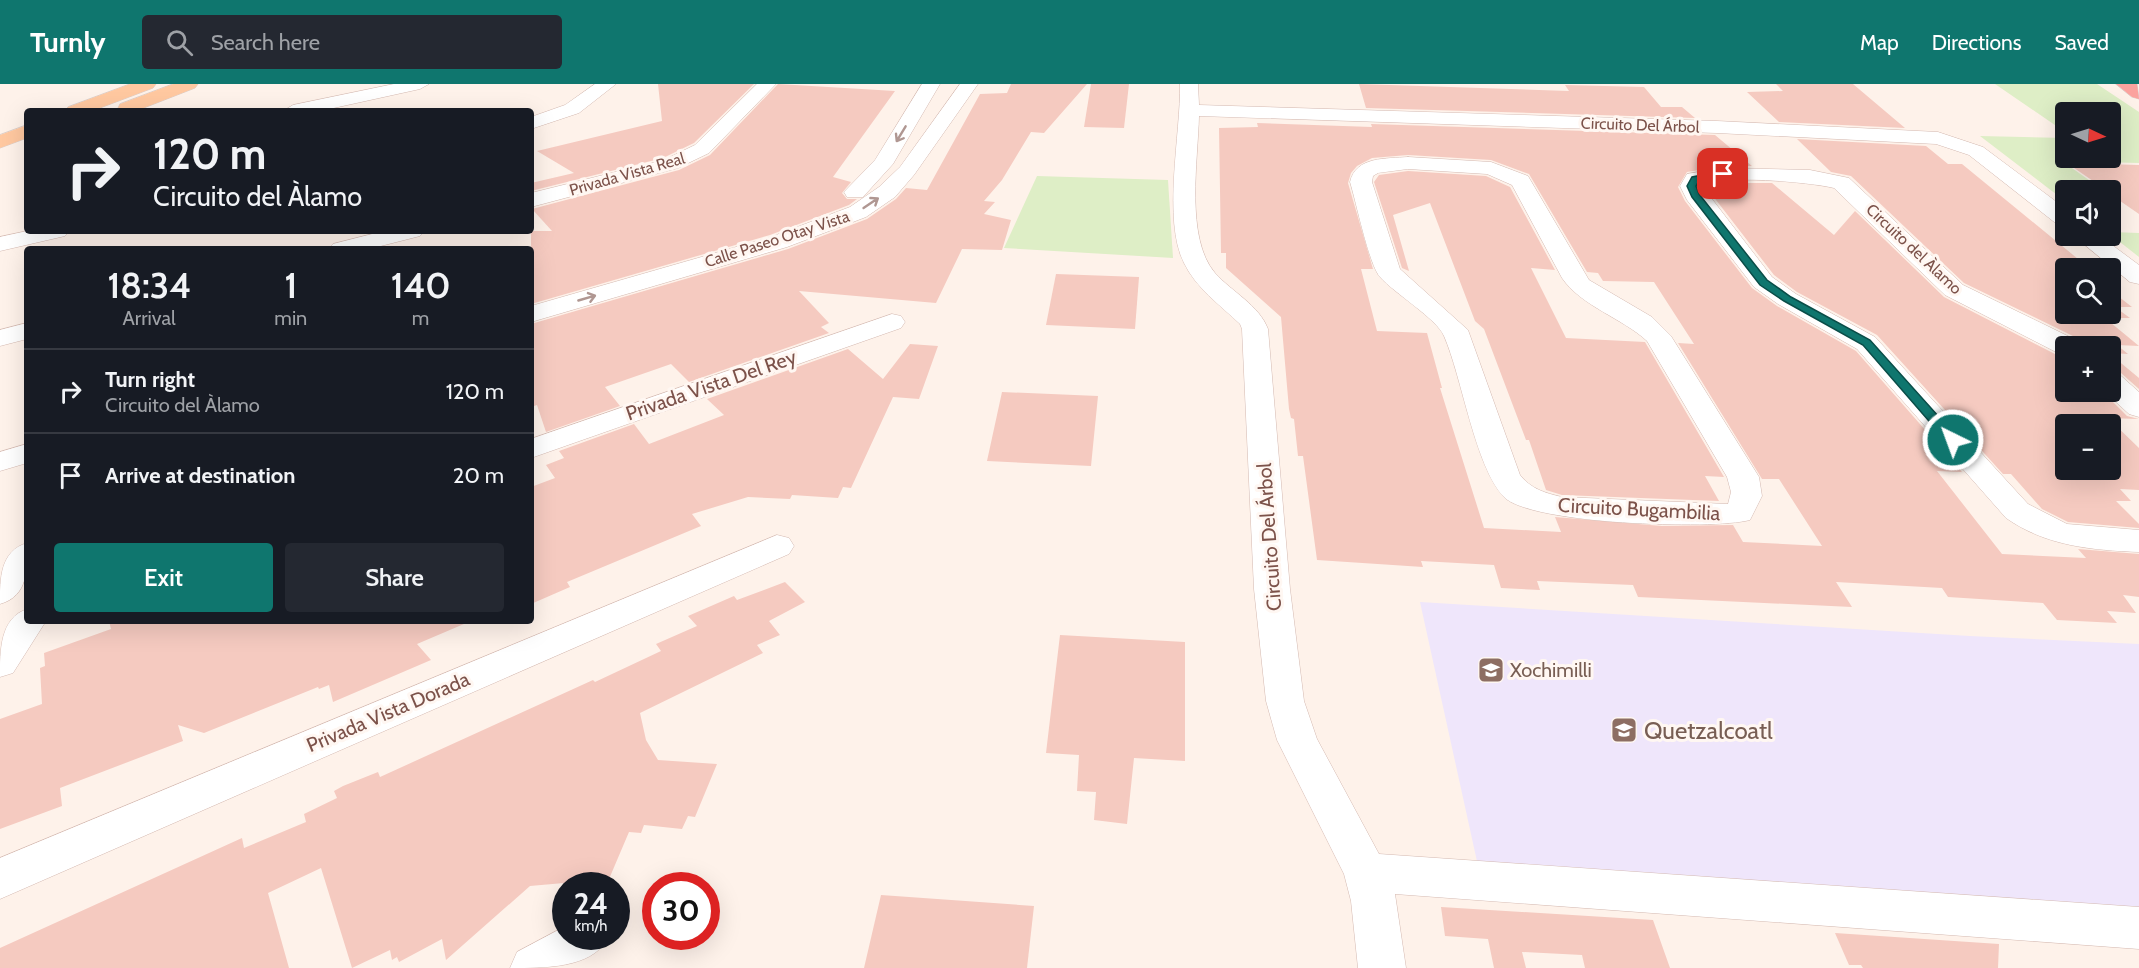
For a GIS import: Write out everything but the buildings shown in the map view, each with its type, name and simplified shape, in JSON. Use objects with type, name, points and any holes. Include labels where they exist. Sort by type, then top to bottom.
[{"type":"highway","points":[[2125,84],[2139,93]]},
{"type":"main road","points":[[83,108],[147,84]]},
{"type":"main road","points":[[128,108],[189,84]]},
{"type":"main road","points":[[0,142],[24,132]]},
{"type":"main road","points":[[0,161],[24,151]]},
{"type":"street","points":[[299,106],[420,84]]},
{"type":"street","points":[[534,122],[572,109],[607,84]]},
{"type":"street","name":"Privada Vista Real","points":[[534,199],[672,164],[690,157],[702,149],[767,84]]},
{"type":"street","points":[[931,85],[967,86]]},
{"type":"street","name":"Calle Paseo Otay Vista","points":[[534,313],[772,235],[847,198],[868,181],[883,164],[931,85]]},
{"type":"street","name":"Calle Paseo Otay Vista","points":[[534,294],[858,212],[887,192],[908,171],[967,86]]},
{"type":"street","name":"Circuito Del Árbol","points":[[1382,968],[1374,901],[1366,872],[1298,740],[1285,701],[1272,589],[1255,329],[1252,321],[1204,275],[1188,248],[1186,188],[1189,97],[1428,141],[1717,127],[1917,136],[1958,143],[1977,151],[2055,211]]},
{"type":"street","points":[[1717,127],[1758,175]]},
{"type":"street","name":"Circuito Bugambilia","points":[[1428,141],[1520,181],[1580,285],[1643,323],[1658,336],[1743,477],[1748,491],[1747,501],[1738,513],[1715,515],[1562,507],[1534,501],[1516,490],[1505,476],[1455,330],[1389,272],[1361,182],[1363,173],[1372,167],[1408,163],[1428,141]]},
{"type":"street","name":"Circuito del Àlamo","points":[[2055,340],[1954,290],[1841,183],[1810,176],[1706,175],[1695,179],[1691,186],[1695,195],[1763,282],[1787,299],[1866,343],[2017,512],[2034,525],[2057,534],[2082,539],[2139,541]]},
{"type":"street","points":[[0,244],[44,234]]},
{"type":"street","points":[[356,246],[407,236]]},
{"type":"street","points":[[2099,246],[2139,277]]},
{"type":"street","name":"Privada Vista Del Rey","points":[[534,448],[892,322]]},
{"type":"street","points":[[0,338],[24,332]]},
{"type":"street","points":[[2121,391],[2139,408]]},
{"type":"street","points":[[0,462],[24,454]]},
{"type":"street","name":"Privada Vista Dorada","points":[[0,879],[777,546]]},
{"type":"street","points":[[0,592],[24,558]]},
{"type":"street","points":[[0,663],[23,627]]},
{"type":"street","points":[[1366,872],[2139,928]]},
{"type":"street","points":[[534,968],[566,950]]},
{"type":"shaded area","points":[[1420,602],[1970,636],[2139,644],[2139,910],[1480,875]]},
{"type":"green space","points":[[1995,84],[2097,84],[2139,112],[2139,163],[2121,163],[2121,102],[2055,102],[2055,125]]},
{"type":"green space","points":[[1980,136],[2055,138],[2055,168],[2072,168],[2089,180],[2055,180],[2055,193]]},
{"type":"green space","points":[[1037,176],[1168,180],[1173,258],[1004,248]]},
{"type":"green space","points":[[2121,232],[2139,233],[2139,257],[2121,243]]},
{"type":"place","name":"Xochimilli","points":[[1491,670]]},
{"type":"place","name":"Quetzalcoatl","points":[[1624,730]]},
{"type":"route","points":[[1723,174],[1706,175],[1695,179],[1691,186],[1695,195],[1763,282],[1787,299],[1866,343],[1953,440]]}]
